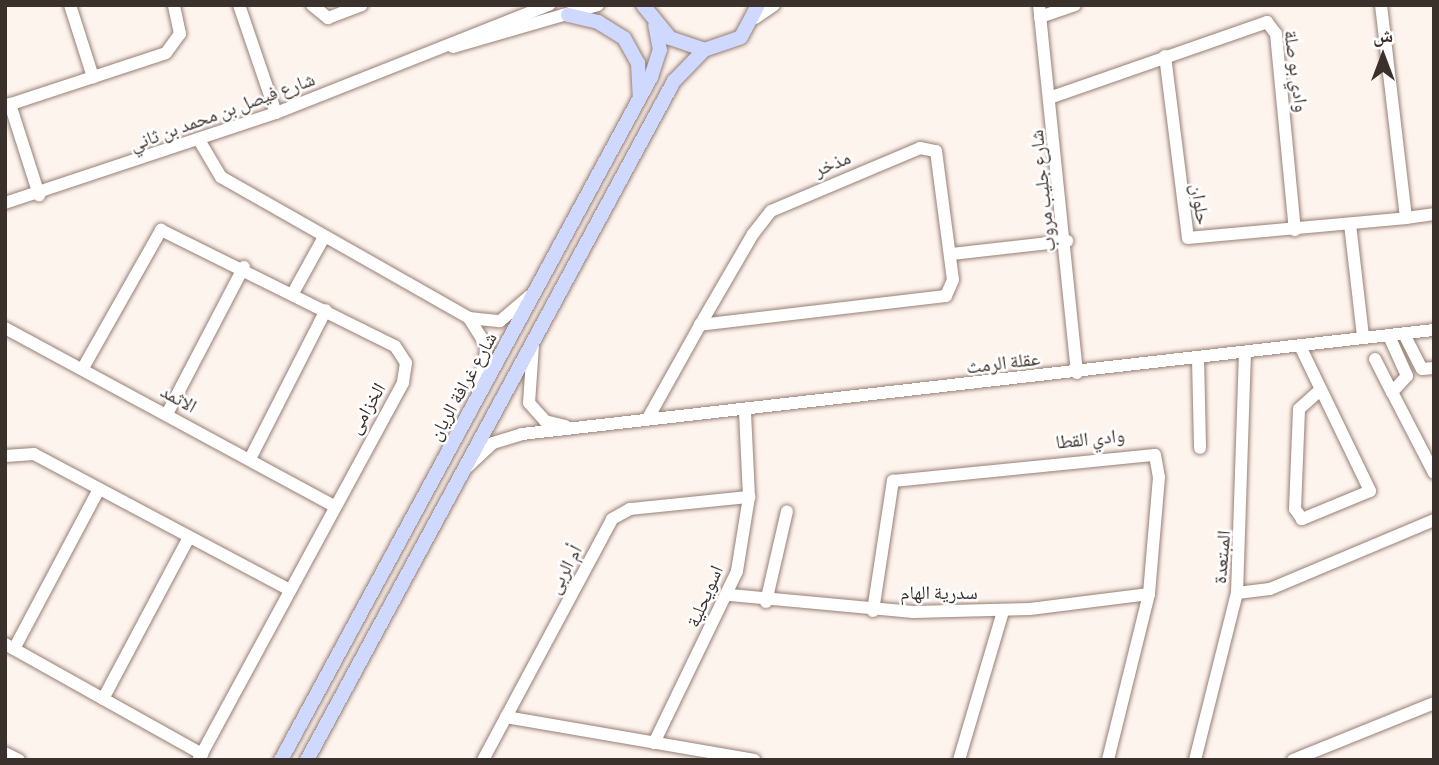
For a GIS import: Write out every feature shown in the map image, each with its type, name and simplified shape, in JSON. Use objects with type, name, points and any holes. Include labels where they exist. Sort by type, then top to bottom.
[{"type":"main road","points":[[641,6],[655,25],[677,42],[704,50]]},
{"type":"main road","points":[[307,760],[674,81],[704,50],[741,37],[757,12]]},
{"type":"main road","points":[[568,15],[598,22],[624,38],[638,63],[640,100]]},
{"type":"main road","name":"شارع غرافة الريان","points":[[281,760],[640,100],[659,55],[655,25]]},
{"type":"street","points":[[70,5],[93,77]]},
{"type":"street","points":[[39,195],[8,105],[171,50],[181,28],[174,5]]},
{"type":"street","points":[[239,5],[276,113]]},
{"type":"street","points":[[312,5],[328,18],[362,5]]},
{"type":"street","name":"شارع فيصل بن محمد بن ثاني","points":[[5,203],[39,195],[276,113],[449,48],[499,23],[549,5]]},
{"type":"street","name":"شارع فيصل بن محمد بن ثاني","points":[[449,48],[504,37],[598,5]]},
{"type":"street","points":[[757,12],[774,5]]},
{"type":"street","points":[[1040,11],[1075,5]]},
{"type":"street","points":[[1381,5],[1406,218]]},
{"type":"street","name":"شارع جليب مروب","points":[[1040,11],[1067,240],[1077,373]]},
{"type":"street","name":"وادي بو صلة","points":[[1052,97],[1257,22],[1272,25],[1295,230]]},
{"type":"street","points":[[499,23],[504,37]]},
{"type":"street","name":"حلوان","points":[[1165,56],[1184,233],[1194,240],[1434,214]]},
{"type":"street","points":[[199,140],[221,177],[469,318],[499,321],[534,295]]},
{"type":"street","name":"مذخر","points":[[647,420],[700,325],[771,211],[920,148],[939,156],[953,287],[938,300],[700,325]]},
{"type":"street","points":[[1350,224],[1363,337]]},
{"type":"street","name":"الخزامى","points":[[83,368],[161,230],[244,267],[395,346],[406,363],[403,383],[332,505],[200,757]]},
{"type":"street","points":[[293,293],[324,237]]},
{"type":"street","points":[[951,254],[1067,240]]},
{"type":"street","points":[[167,414],[244,267]]},
{"type":"street","points":[[250,459],[327,310]]},
{"type":"street","points":[[469,318],[487,347],[479,396]]},
{"type":"street","name":"الاثمد","points":[[5,328],[332,505]]},
{"type":"street","name":"عقلة الرمث","points":[[465,469],[501,439],[576,427],[745,412],[1434,330]]},
{"type":"street","points":[[1404,334],[1422,369],[1434,368]]},
{"type":"street","points":[[1389,336],[1407,376],[1392,392]]},
{"type":"street","name":"عقلة الرمث","points":[[533,345],[528,403],[545,421],[576,427]]},
{"type":"street","points":[[1300,346],[1319,391],[1370,491],[1302,519],[1295,509],[1299,409],[1319,391]]},
{"type":"street","name":"المبتعدة","points":[[1195,760],[1237,593],[1245,353]]},
{"type":"street","points":[[1198,358],[1200,448]]},
{"type":"street","points":[[1375,359],[1434,473]]},
{"type":"street","name":"اسويحلية","points":[[654,743],[730,595],[749,497],[745,412]]},
{"type":"street","name":"وادي القطا","points":[[873,611],[893,481],[1151,453],[1159,463],[1149,594],[1108,760]]},
{"type":"street","points":[[5,456],[34,454],[288,589]]},
{"type":"street","points":[[99,489],[10,647],[200,757]]},
{"type":"street","name":"أم الربى","points":[[483,760],[612,519],[631,509],[749,497]]},
{"type":"street","points":[[766,603],[787,511]]},
{"type":"street","points":[[1237,593],[1270,589],[1434,520]]},
{"type":"street","points":[[103,699],[189,537]]},
{"type":"street","name":"سدرية الهام","points":[[730,595],[766,603],[873,611],[1003,611],[1149,594]]},
{"type":"street","points":[[959,760],[1003,611]]},
{"type":"street","points":[[1293,760],[1434,703]]},
{"type":"street","points":[[506,717],[754,760]]}]
